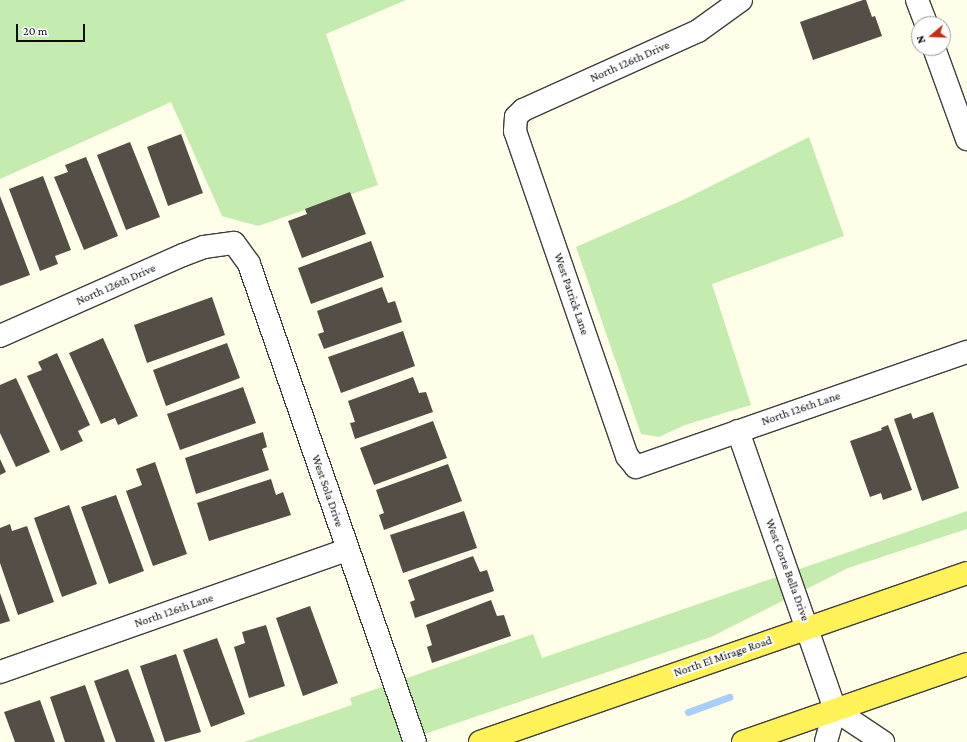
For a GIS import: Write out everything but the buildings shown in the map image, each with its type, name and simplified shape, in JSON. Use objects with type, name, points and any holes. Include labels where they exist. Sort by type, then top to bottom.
[{"type":"main road","name":"North El Mirage Road","points":[[480,742],[807,627],[967,573]]},
{"type":"main road","points":[[743,742],[967,664]]},
{"type":"street","name":"North 126th Drive","points":[[516,117],[523,110],[698,31],[741,0]]},
{"type":"street","points":[[917,0],[923,16]]},
{"type":"street","points":[[937,56],[967,139]]},
{"type":"street","name":"West Patrick Lane","points":[[516,117],[515,132],[627,456],[636,467]]},
{"type":"street","name":"North 126th Drive","points":[[0,336],[183,255],[204,247],[234,243]]},
{"type":"street","name":"West Sola Drive","points":[[234,243],[249,264],[347,550],[415,742]]},
{"type":"street","name":"North 126th Lane","points":[[636,467],[967,352]]},
{"type":"street","name":"West Corte Bella Drive","points":[[738,431],[835,710]]},
{"type":"street","name":"North 126th Lane","points":[[0,672],[347,550]]},
{"type":"street","points":[[826,742],[835,710],[883,742]]},
{"type":"green space","points":[[0,0],[406,0],[326,34],[378,185],[258,226],[222,216],[171,102],[0,179]]},
{"type":"green space","points":[[809,137],[844,236],[712,284],[751,405],[685,425],[659,437],[641,434],[576,247],[685,199]]},
{"type":"green space","points":[[967,511],[967,529],[848,568],[711,637],[401,742],[244,742],[352,705],[350,698],[533,634],[542,658]]},
{"type":"waterway","points":[[688,712],[729,697]]}]
